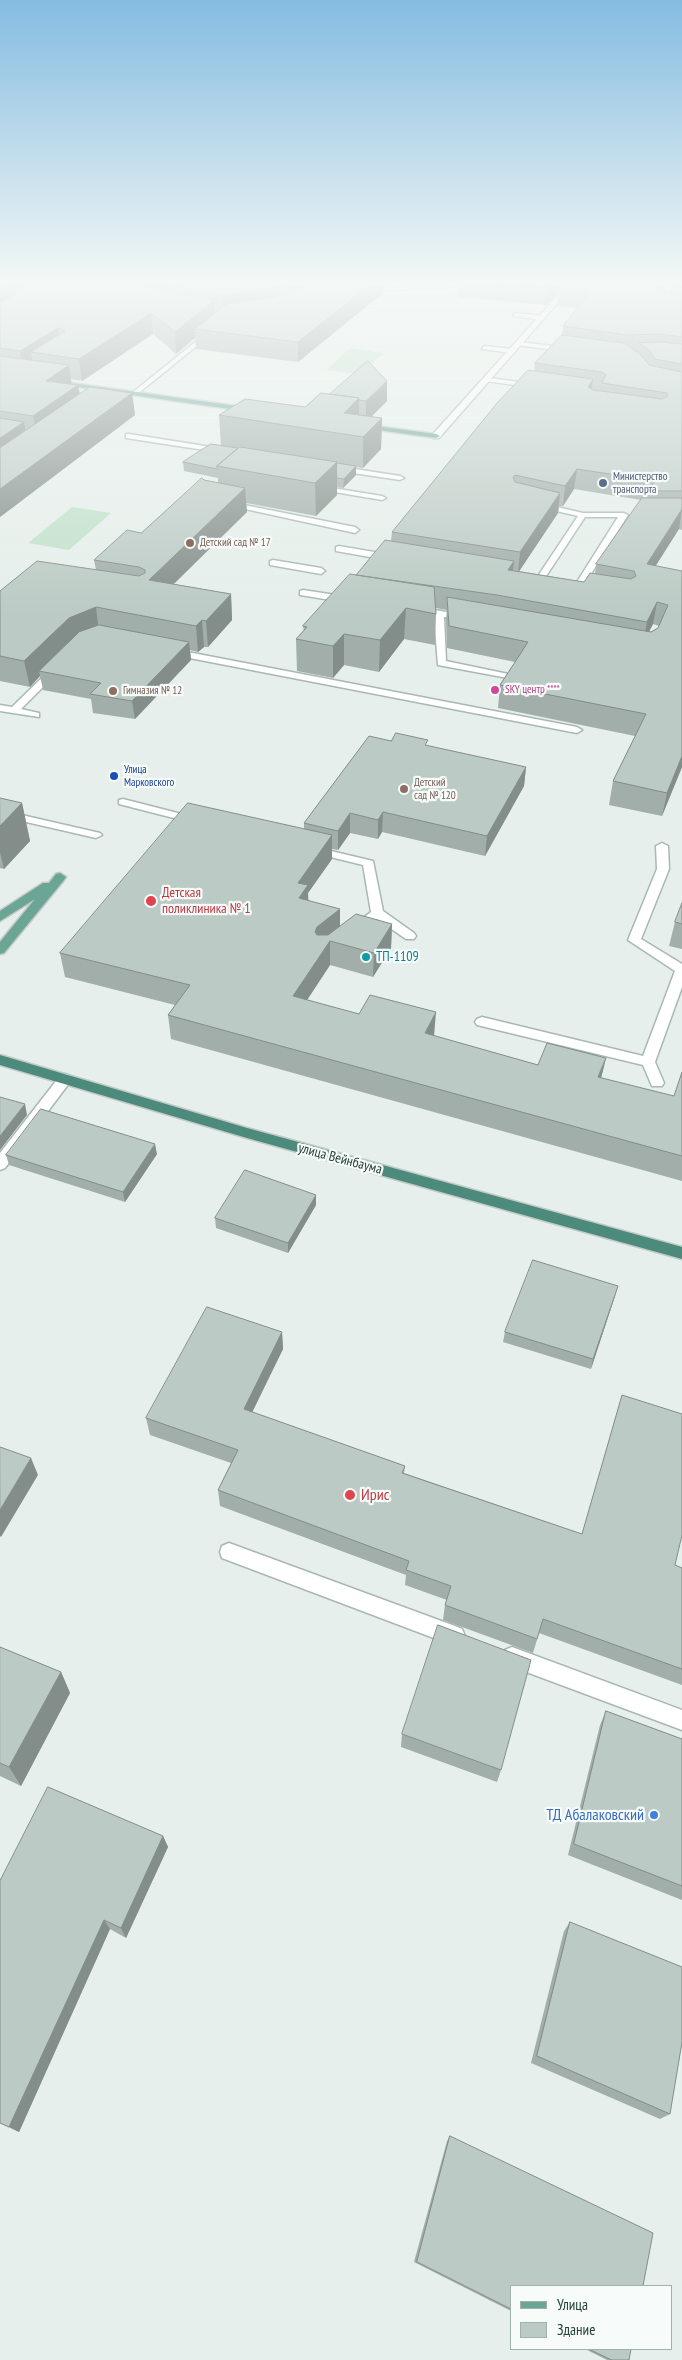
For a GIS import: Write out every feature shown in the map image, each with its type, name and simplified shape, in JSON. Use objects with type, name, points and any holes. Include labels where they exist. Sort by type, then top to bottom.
[{"type":"highway","name":"улица Вейнбаума","points":[[0,1060],[247,1133],[682,1253]]},
{"type":"main road","points":[[128,393],[262,412]]},
{"type":"main road","points":[[350,424],[436,436]]},
{"type":"main road","points":[[0,917],[60,877],[0,950]]},
{"type":"street","points":[[105,396],[109,393]]},
{"type":"street","points":[[436,436],[476,393]]},
{"type":"street","points":[[129,436],[235,452]]},
{"type":"street","points":[[331,467],[400,478]]},
{"type":"street","points":[[304,485],[382,498]]},
{"type":"street","points":[[525,501],[582,515],[634,515]]},
{"type":"street","points":[[218,502],[356,530]]},
{"type":"street","points":[[538,582],[582,515]]},
{"type":"street","points":[[558,585],[582,589],[624,515]]},
{"type":"street","points":[[339,549],[406,560]]},
{"type":"street","points":[[273,563],[320,571]]},
{"type":"street","points":[[529,580],[548,583]]},
{"type":"street","points":[[303,593],[362,602]]},
{"type":"street","points":[[410,610],[476,620]]},
{"type":"street","points":[[439,614],[441,663],[510,677]]},
{"type":"street","points":[[157,649],[484,717],[577,730]]},
{"type":"street","points":[[14,710],[66,659]]},
{"type":"street","points":[[0,708],[35,714]]},
{"type":"street","points":[[123,802],[205,823]]},
{"type":"street","points":[[0,813],[96,835]]},
{"type":"street","points":[[657,1083],[648,1062],[682,969],[634,940],[664,869],[662,846]]},
{"type":"street","points":[[301,847],[369,863],[377,913],[410,936]]},
{"type":"street","points":[[346,937],[377,913]]},
{"type":"street","points":[[482,1022],[648,1062]]},
{"type":"street","points":[[0,1164],[65,1079]]},
{"type":"street","points":[[230,1552],[470,1642]]},
{"type":"street","points":[[497,1652],[682,1720]]},
{"type":"green space","points":[[72,507],[111,513],[69,550],[28,543]]},
{"type":"building","points":[[0,393],[66,393],[33,416],[0,411]]},
{"type":"building","points":[[81,393],[132,393],[0,489],[0,448]]},
{"type":"building","points":[[321,393],[359,398],[344,413],[382,418],[363,437],[219,415],[245,399],[305,407]]},
{"type":"building","points":[[374,393],[366,401],[359,400],[359,398],[330,394]]},
{"type":"building","points":[[506,393],[617,393],[662,399],[668,396],[667,393],[682,393],[682,491],[648,491],[655,481],[577,469],[565,486],[515,475],[513,477],[515,482],[560,493],[520,552],[392,532]]},
{"type":"building","points":[[0,418],[24,422],[0,438]]},
{"type":"building","points":[[211,444],[238,448],[217,466],[217,469],[183,462]]},
{"type":"building","points":[[240,447],[337,462],[315,483],[217,466]]},
{"type":"building","points":[[337,463],[356,466],[344,479],[337,478]]},
{"type":"building","points":[[202,478],[245,488],[149,580],[231,594],[206,621],[202,620],[196,626],[96,607],[69,618],[24,661],[0,656],[0,591],[37,561],[139,576],[145,573],[145,570],[139,567],[94,560],[127,530],[141,533]]},
{"type":"building","points":[[642,498],[682,498],[682,509],[647,564],[682,571],[682,756],[667,793],[613,781],[646,714],[500,685],[528,642],[449,626],[447,597],[651,632],[658,628],[668,605],[657,602],[647,622],[497,595],[356,575],[385,540],[514,561],[508,570],[584,582],[590,573],[631,579],[636,576],[634,571],[596,564]]},
{"type":"building","points":[[350,574],[434,587],[436,614],[406,608],[380,640],[344,634],[333,646],[296,639],[307,627],[303,626]]},
{"type":"building","points":[[99,625],[189,642],[132,701],[90,694],[101,683],[39,671],[79,632]]},
{"type":"building","points":[[396,733],[428,740],[425,745],[526,767],[487,836],[383,812],[378,820],[350,813],[338,831],[304,823],[369,736],[391,741]]},
{"type":"building","points":[[0,798],[22,803],[0,826]]},
{"type":"building","points":[[188,803],[332,835],[298,883],[308,885],[299,898],[340,909],[317,927],[315,932],[317,935],[328,935],[356,914],[392,924],[374,953],[330,941],[293,996],[359,1014],[370,995],[436,1012],[425,1033],[538,1065],[547,1043],[606,1058],[598,1077],[674,1096],[682,1072],[682,1156],[168,1015],[190,985],[60,953]]},
{"type":"building","points":[[682,903],[682,924],[675,922]]},
{"type":"building","points":[[0,1097],[25,1104],[0,1136]]},
{"type":"building","points":[[41,1109],[155,1144],[123,1192],[6,1155]]},
{"type":"building","points":[[245,1170],[316,1195],[288,1243],[215,1218]]},
{"type":"building","points":[[533,1260],[618,1286],[593,1359],[505,1332]]},
{"type":"building","points":[[207,1307],[282,1332],[244,1409],[405,1466],[402,1473],[582,1534],[622,1395],[682,1414],[682,1535],[675,1565],[682,1568],[682,1669],[543,1619],[537,1639],[445,1605],[451,1586],[406,1570],[409,1561],[218,1490],[238,1450],[146,1418]]},
{"type":"building","points":[[0,1447],[31,1458],[0,1510]]},
{"type":"building","points":[[438,1625],[531,1660],[501,1770],[402,1734]]},
{"type":"building","points":[[0,1647],[61,1672],[9,1767],[0,1763]]},
{"type":"building","points":[[606,1711],[682,1739],[682,1886],[574,1844]]},
{"type":"building","points":[[48,1787],[163,1836],[121,1928],[104,1920],[9,2127],[0,2123],[0,1881]]},
{"type":"building","points":[[570,1922],[682,1967],[682,2042],[670,2114],[537,2056]]},
{"type":"building","points":[[450,2136],[653,2233],[643,2285],[510,2285],[510,2308],[417,2262]]},
{"type":"building","points":[[591,2350],[631,2350],[629,2360],[612,2360]]},
{"type":"place","name":"Министерство транспорта","points":[[603,483]]},
{"type":"place","name":"Детский сад № 17","points":[[190,543]]},
{"type":"place","name":"SKY центр ****","points":[[495,690]]},
{"type":"place","name":"Гимназия № 12","points":[[113,691]]},
{"type":"place","name":"Улица Марковского","points":[[114,776]]},
{"type":"place","name":"Детский сад № 120","points":[[404,789]]},
{"type":"place","name":"Детская поликлиника № 1","points":[[151,901]]},
{"type":"place","name":"ТП-1109","points":[[366,957]]},
{"type":"place","name":"Ирис","points":[[350,1495]]},
{"type":"place","name":"ТД Абалаковский","points":[[654,1815]]}]
